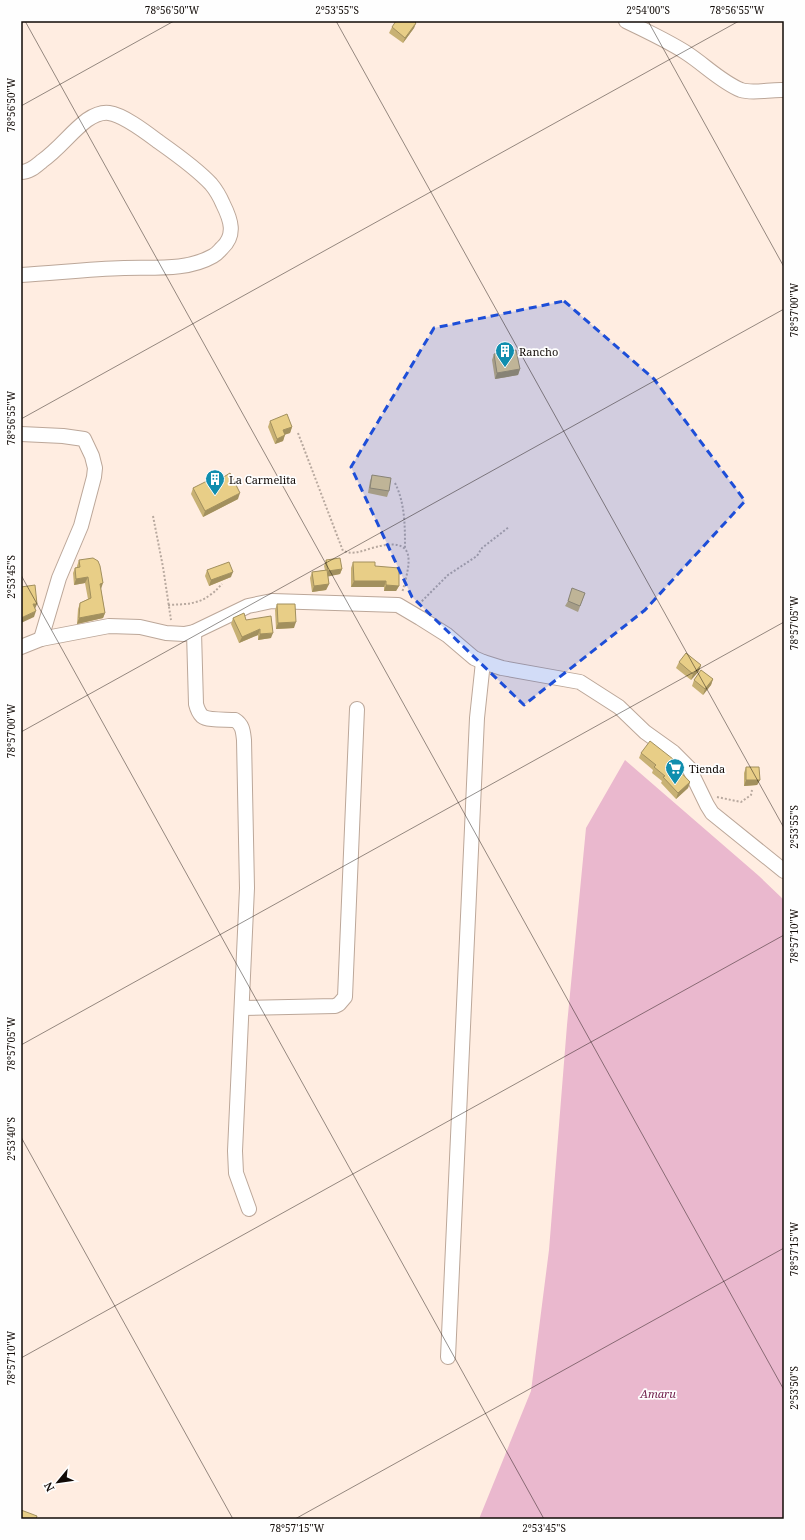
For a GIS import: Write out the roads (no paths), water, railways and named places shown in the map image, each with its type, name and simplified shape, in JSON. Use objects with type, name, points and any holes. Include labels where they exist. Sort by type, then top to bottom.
[{"type":"street","points":[[626,21],[651,32],[686,53],[727,82],[742,90],[755,92],[771,89],[784,90]]},
{"type":"street","points":[[21,172],[32,169],[54,153],[87,120],[97,115],[110,113],[128,121],[153,137],[210,183],[221,198],[230,218],[232,227],[227,244],[215,255],[206,260],[190,264],[164,268],[124,268],[21,275]]},
{"type":"street","points":[[21,434],[63,436],[84,440],[92,456],[95,468],[81,526],[58,578],[41,639]]},
{"type":"street","points":[[21,647],[41,639],[109,626],[140,627],[173,634],[184,634],[194,632],[248,606],[272,601],[398,605],[447,636],[474,658],[502,668],[580,682],[619,707],[645,732],[673,752],[689,768],[712,813],[784,871]]},
{"type":"street","points":[[194,632],[196,704],[199,712],[206,718],[235,720],[243,729],[247,888],[235,1151],[236,1173],[248,1210]]},
{"type":"street","points":[[448,1357],[476,718],[483,662]]},
{"type":"street","points":[[242,1008],[335,1006],[345,997],[357,709]]},
{"type":"place","name":"Rancho","points":[[505,368]]},
{"type":"place","name":"La Carmelita","points":[[215,496]]},
{"type":"place","name":"Tienda","points":[[675,785]]},
{"type":"park label","name":"Amaru","points":[[658,1393]]}]
